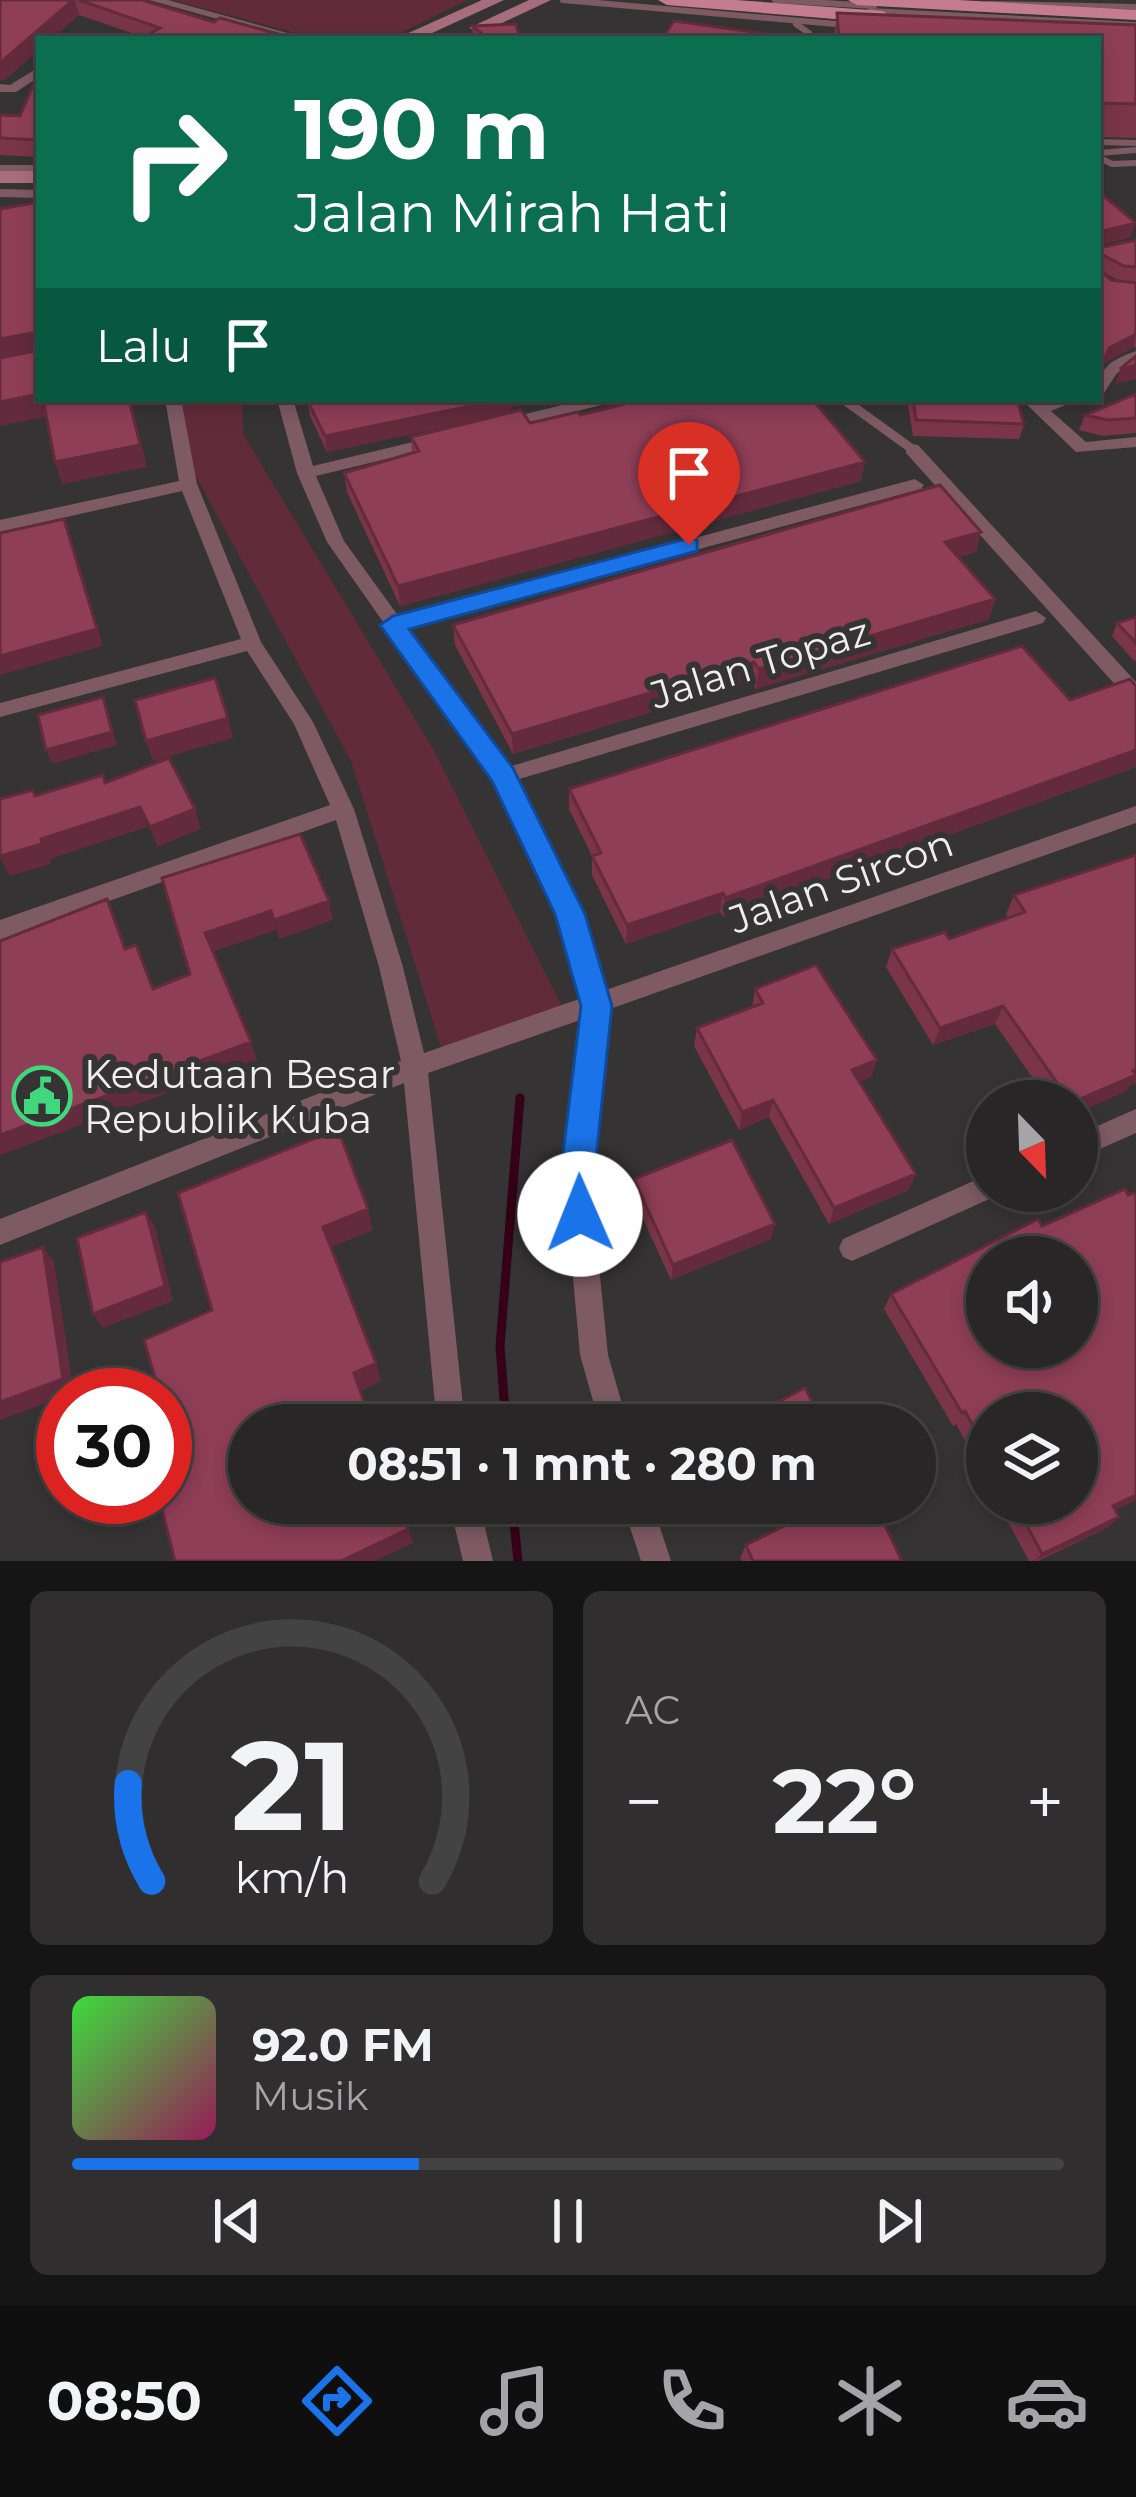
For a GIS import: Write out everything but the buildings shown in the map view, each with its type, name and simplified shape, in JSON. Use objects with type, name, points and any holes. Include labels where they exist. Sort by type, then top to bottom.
[{"type":"main road","points":[[411,36],[496,0]]},
{"type":"main road","points":[[460,36],[543,0]]},
{"type":"main road","points":[[667,0],[1014,29],[1136,19]]},
{"type":"main road","points":[[855,0],[1136,19]]},
{"type":"main road","points":[[0,173],[36,173]]},
{"type":"street","points":[[155,0],[292,36]]},
{"type":"street","points":[[6,88],[36,73]]},
{"type":"street","points":[[6,88],[36,90]]},
{"type":"street","points":[[0,193],[36,194]]},
{"type":"street","points":[[1101,385],[1111,370],[1136,356]]},
{"type":"street","points":[[174,402],[188,484],[253,643],[303,722],[343,809],[391,967],[415,1067],[449,1404]]},
{"type":"street","points":[[286,402],[306,473],[336,542],[503,776],[570,914],[596,1006],[577,1178],[594,1355],[608,1404]]},
{"type":"street","points":[[491,428],[595,402]]},
{"type":"street","points":[[1034,404],[1082,448],[1136,442]]},
{"type":"street","points":[[306,473],[468,433]]},
{"type":"street","points":[[912,449],[1136,695]]},
{"type":"street","points":[[0,526],[188,484]]},
{"type":"street","points":[[393,625],[915,485]]},
{"type":"street","name":"Jalan Topaz","points":[[503,776],[1036,618]]},
{"type":"street","points":[[0,710],[253,643]]},
{"type":"street","points":[[0,930],[343,809]]},
{"type":"street","name":"Jalan Sircon","points":[[0,1232],[415,1067],[1136,814]]},
{"type":"street","points":[[1098,1138],[1136,1121]]},
{"type":"street","points":[[852,1248],[966,1196]]},
{"type":"street","points":[[469,1524],[478,1561]]},
{"type":"street","points":[[644,1524],[656,1561]]},
{"type":"lane","points":[[563,0],[1136,19]]},
{"type":"lane","points":[[724,0],[789,7],[824,23],[882,26]]},
{"type":"lane","points":[[976,7],[1024,2],[1136,19]]},
{"type":"lane","points":[[789,7],[809,33],[804,36]]},
{"type":"lane","points":[[824,23],[827,36]]},
{"type":"lane","points":[[1101,142],[1136,147]]},
{"type":"lane","points":[[1101,154],[1136,147]]},
{"type":"lane","points":[[1101,157],[1112,164],[1136,163]]},
{"type":"lane","points":[[848,402],[912,449]]},
{"type":"shaded area","points":[[173,0],[467,0],[394,36],[307,36]]},
{"type":"shaded area","points":[[179,402],[243,402],[243,434],[436,754],[562,1007],[443,1053],[351,761],[191,467]]},
{"type":"waterway","points":[[504,1404],[500,1346],[520,1098]]},
{"type":"waterway","points":[[514,1524],[518,1561]]},
{"type":"place","name":"Kedutaan Besar Republik Kuba","points":[[42,1096]]},
{"type":"route","points":[[580,1214],[577,1178],[596,1006],[570,914],[503,776],[393,625],[689,545]]}]
